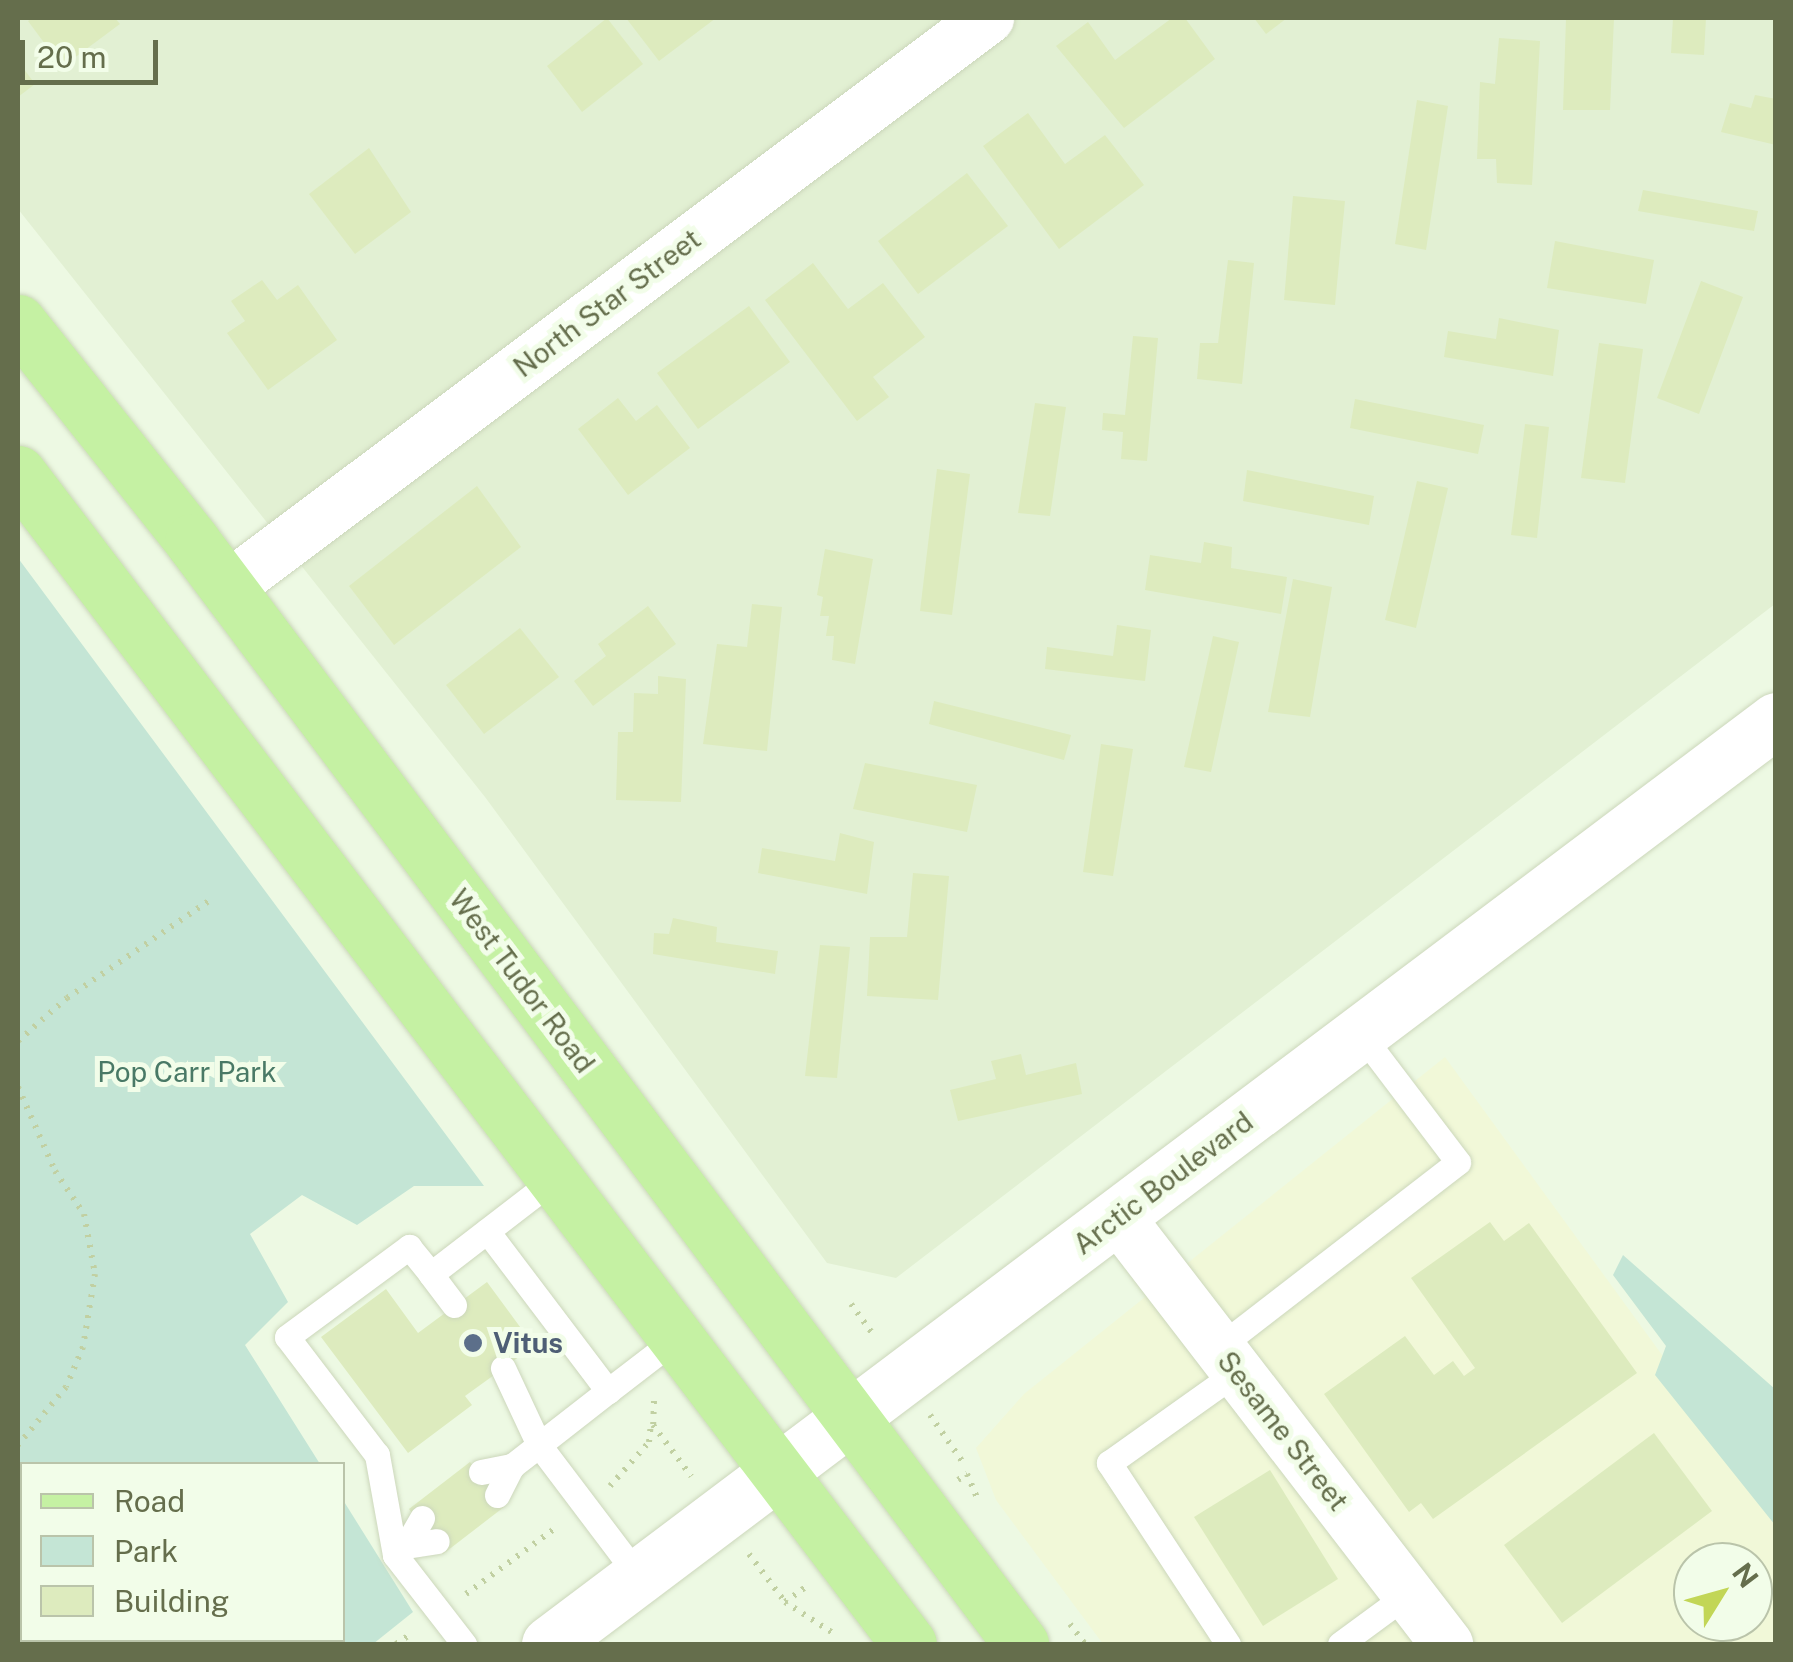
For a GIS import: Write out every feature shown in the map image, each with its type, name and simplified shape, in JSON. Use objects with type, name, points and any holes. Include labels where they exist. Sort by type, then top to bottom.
[{"type":"main road","name":"West Tudor Road","points":[[18,322],[227,588],[1021,1644]]},
{"type":"main road","points":[[18,473],[910,1644]]},
{"type":"main road","name":"Arctic Boulevard","points":[[549,1644],[1776,720]]},
{"type":"street","name":"North Star Street","points":[[227,588],[988,18]]},
{"type":"street","name":"Sesame Street","points":[[1119,1218],[1447,1644]]},
{"type":"lane","points":[[1228,1644],[1109,1463],[1458,1162],[1360,1033]]},
{"type":"lane","points":[[431,1274],[557,1177]]},
{"type":"lane","points":[[487,1231],[608,1390]]},
{"type":"lane","points":[[454,1305],[409,1247],[288,1337],[376,1455],[400,1550],[464,1644]]},
{"type":"lane","points":[[497,1495],[512,1466],[678,1337]]},
{"type":"lane","points":[[503,1368],[538,1445],[639,1577]]},
{"type":"lane","points":[[481,1472],[512,1466]]},
{"type":"lane","points":[[400,1550],[422,1518]]},
{"type":"lane","points":[[400,1550],[437,1541]]},
{"type":"lane","points":[[1340,1644],[1408,1594]]},
{"type":"path","points":[[18,1041],[67,998],[213,898]]},
{"type":"path","points":[[18,1087],[55,1171],[84,1214],[95,1274],[83,1347],[66,1387],[18,1444]]},
{"type":"path","points":[[396,1644],[584,1506],[649,1442],[653,1407]]},
{"type":"path","points":[[785,1602],[844,1644]]},
{"type":"shaded area","points":[[18,18],[1775,18],[1775,604],[896,1278],[827,1263],[485,797],[18,209]]},
{"type":"shaded area","points":[[1445,1057],[1775,1510],[1775,1644],[1103,1644],[996,1500],[976,1448],[1024,1394]]},
{"type":"green space","name":"Pop Carr Park","points":[[18,558],[484,1186],[414,1186],[357,1225],[302,1195],[250,1234],[288,1302],[245,1345],[319,1462],[20,1462],[20,1642],[345,1642],[345,1503],[413,1612],[373,1644],[18,1644]]},
{"type":"green space","points":[[1623,1255],[1775,1389],[1775,1525],[1655,1375],[1666,1346],[1613,1275]]},
{"type":"building","points":[[115,18],[120,24],[62,67],[28,21]]},
{"type":"building","points":[[607,18],[643,64],[582,112],[547,66]]},
{"type":"building","points":[[626,18],[716,18],[659,61]]},
{"type":"building","points":[[1172,18],[1185,18],[1215,59],[1124,128],[1056,46],[1088,22],[1115,60]]},
{"type":"building","points":[[1254,18],[1287,18],[1266,34]]},
{"type":"building","points":[[1566,18],[1614,18],[1610,110],[1563,110]]},
{"type":"building","points":[[1673,18],[1706,18],[1704,55],[1671,53]]},
{"type":"building","points":[[1499,38],[1540,41],[1532,185],[1497,183],[1496,159],[1477,159],[1480,82],[1495,84]]},
{"type":"building","points":[[18,61],[35,84],[18,97]]},
{"type":"building","points":[[1755,95],[1776,99],[1776,145],[1721,132],[1730,103],[1751,108]]},
{"type":"building","points":[[1417,100],[1448,106],[1426,250],[1395,244]]},
{"type":"building","points":[[1028,113],[1065,164],[1105,135],[1144,185],[1059,249],[983,146]]},
{"type":"building","points":[[369,148],[411,212],[355,254],[309,194]]},
{"type":"building","points":[[967,173],[1008,226],[918,294],[878,241]]},
{"type":"building","points":[[1643,190],[1758,211],[1754,231],[1638,211]]},
{"type":"building","points":[[1293,196],[1345,201],[1335,305],[1284,300]]},
{"type":"building","points":[[1555,241],[1654,260],[1646,304],[1547,288]]},
{"type":"building","points":[[1228,260],[1254,263],[1242,384],[1197,379],[1200,343],[1218,343]]},
{"type":"building","points":[[813,263],[848,309],[883,283],[925,337],[873,377],[889,397],[857,421],[765,300]]},
{"type":"building","points":[[262,280],[277,300],[298,285],[337,340],[268,390],[227,333],[245,321],[231,301]]},
{"type":"building","points":[[1701,281],[1743,297],[1699,414],[1657,398]]},
{"type":"building","points":[[749,306],[790,362],[698,429],[657,373]]},
{"type":"building","points":[[1499,318],[1559,330],[1553,376],[1444,357],[1448,331],[1496,339]]},
{"type":"building","points":[[1133,336],[1158,338],[1147,461],[1121,459],[1123,432],[1102,430],[1103,413],[1125,415]]},
{"type":"building","points":[[1599,343],[1643,349],[1625,483],[1581,478]]},
{"type":"building","points":[[618,398],[636,421],[657,405],[690,448],[628,495],[578,429]]},
{"type":"building","points":[[1355,399],[1484,425],[1478,454],[1350,428]]},
{"type":"building","points":[[1035,403],[1066,407],[1050,516],[1018,513]]},
{"type":"building","points":[[1525,424],[1549,427],[1537,538],[1511,535]]},
{"type":"building","points":[[937,469],[970,474],[952,615],[920,611]]},
{"type":"building","points":[[1247,470],[1374,496],[1369,525],[1243,501]]},
{"type":"building","points":[[1417,481],[1448,488],[1416,628],[1385,620]]},
{"type":"building","points":[[477,486],[521,547],[394,645],[349,586]]},
{"type":"building","points":[[1204,542],[1232,547],[1231,568],[1287,577],[1281,614],[1145,590],[1150,555],[1201,563]]},
{"type":"building","points":[[825,549],[873,559],[855,664],[832,660],[834,636],[826,636],[829,616],[820,616],[823,597],[817,595]]},
{"type":"building","points":[[1293,579],[1332,587],[1310,717],[1268,712]]},
{"type":"building","points":[[752,604],[782,607],[767,751],[703,744],[717,644],[747,647]]},
{"type":"building","points":[[648,606],[676,644],[593,706],[574,681],[606,656],[598,644]]},
{"type":"building","points":[[1117,625],[1151,630],[1145,681],[1045,669],[1047,647],[1113,656]]},
{"type":"building","points":[[520,628],[559,677],[484,734],[446,685]]},
{"type":"building","points":[[1213,636],[1239,642],[1211,772],[1184,767]]},
{"type":"building","points":[[658,676],[686,679],[681,802],[616,800],[618,732],[633,732],[634,693],[658,694]]},
{"type":"building","points":[[934,701],[1071,735],[1064,760],[929,724]]},
{"type":"building","points":[[1101,744],[1133,749],[1113,876],[1083,872]]},
{"type":"building","points":[[865,763],[977,785],[967,832],[853,809]]},
{"type":"building","points":[[840,833],[874,842],[867,894],[758,873],[762,848],[835,861]]},
{"type":"building","points":[[913,873],[949,876],[938,1000],[867,996],[870,937],[907,937]]},
{"type":"building","points":[[673,918],[717,927],[716,942],[778,951],[775,974],[653,954],[654,933],[669,934]]},
{"type":"building","points":[[820,945],[850,947],[837,1078],[805,1076]]},
{"type":"building","points":[[1021,1054],[1026,1075],[1076,1063],[1082,1094],[958,1121],[950,1090],[996,1079],[991,1061]]},
{"type":"building","points":[[1490,1222],[1504,1241],[1529,1223],[1637,1373],[1433,1519],[1421,1503],[1409,1512],[1324,1394],[1405,1336],[1434,1375],[1453,1361],[1464,1376],[1475,1368],[1411,1278]]},
{"type":"building","points":[[487,1282],[534,1346],[465,1396],[472,1405],[408,1453],[321,1337],[386,1289],[418,1333]]},
{"type":"building","points":[[1654,1433],[1712,1511],[1562,1623],[1504,1545]]},
{"type":"building","points":[[470,1462],[504,1507],[443,1554],[409,1509]]},
{"type":"building","points":[[1270,1470],[1338,1579],[1263,1626],[1194,1517]]},
{"type":"place","name":"Vitus","points":[[473,1343]]}]
